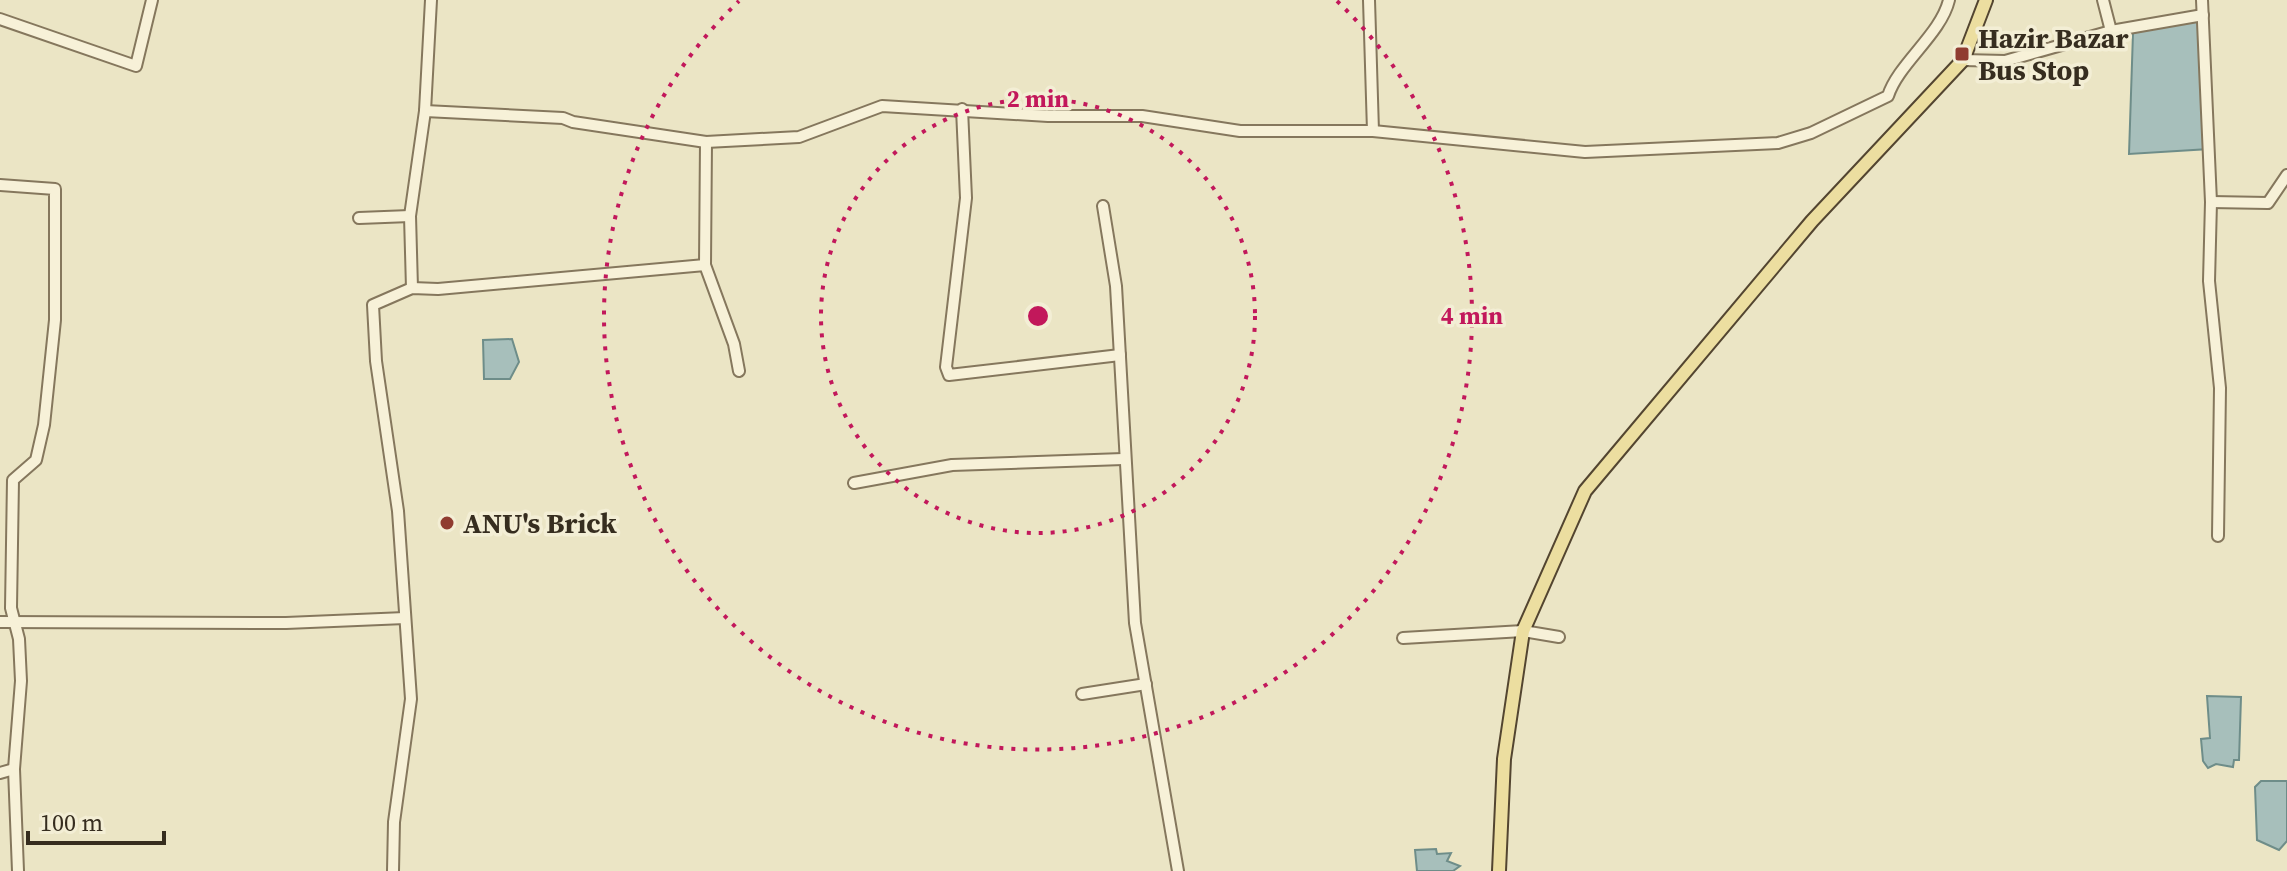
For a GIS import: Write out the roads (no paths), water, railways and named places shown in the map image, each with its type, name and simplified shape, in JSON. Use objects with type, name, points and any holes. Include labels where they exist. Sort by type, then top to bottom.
[{"type":"main road","points":[[1499,871],[1504,759],[1523,631],[1585,491],[1812,221],[1963,60],[1986,0]]},
{"type":"street","points":[[0,19],[136,66],[152,0]]},
{"type":"street","points":[[412,288],[410,216],[425,111],[431,0]]},
{"type":"street","points":[[1369,0],[1373,131]]},
{"type":"street","points":[[425,111],[563,118],[706,142],[799,137],[882,106],[1048,116],[1142,116],[1240,131],[1373,131],[1585,152],[1778,143],[1811,133],[1888,96],[1891,84],[1903,73],[1949,0]]},
{"type":"street","points":[[2103,0],[2111,31]]},
{"type":"street","points":[[2202,0],[2211,202],[2209,281],[2220,388],[2218,536]]},
{"type":"street","points":[[1963,60],[2005,61],[2111,31],[2203,15]]},
{"type":"street","points":[[962,109],[966,198],[946,367],[949,375],[1120,355]]},
{"type":"street","points":[[706,142],[705,265],[734,344],[739,371]]},
{"type":"street","points":[[2211,202],[2268,203],[2287,175]]},
{"type":"street","points":[[0,185],[55,189],[55,320],[44,425],[36,460],[13,480],[11,577],[21,681],[20,731],[14,769],[18,871]]},
{"type":"street","points":[[1103,206],[1116,286],[1123,459],[1135,623],[1178,871]]},
{"type":"street","points":[[359,218],[410,216]]},
{"type":"street","points":[[393,871],[394,822],[411,699],[398,511],[376,361],[373,305],[412,288],[438,289],[705,265]]},
{"type":"street","points":[[854,483],[952,465],[1123,459]]},
{"type":"street","points":[[0,478],[13,480]]},
{"type":"street","points":[[0,622],[286,623],[405,618]]},
{"type":"street","points":[[1403,638],[1523,631],[1559,637]]},
{"type":"street","points":[[1082,694],[1146,684]]},
{"type":"street","points":[[0,773],[14,769]]},
{"type":"water","points":[[2198,16],[2209,149],[2129,154],[2133,33]]},
{"type":"water","points":[[512,339],[519,362],[510,379],[484,379],[483,340]]},
{"type":"water","points":[[2207,696],[2241,697],[2239,760],[2234,760],[2233,767],[2216,764],[2208,768],[2203,761],[2201,739],[2210,738]]},
{"type":"water","points":[[2261,781],[2287,781],[2287,841],[2279,850],[2257,840],[2255,787]]},
{"type":"water","points":[[1436,849],[1437,854],[1451,853],[1447,861],[1460,866],[1453,871],[1417,871],[1415,850]]},
{"type":"place","name":"Hazir Bazar Bus Stop","points":[[1962,54]]},
{"type":"place","name":"ANU's Brick","points":[[447,523]]}]
